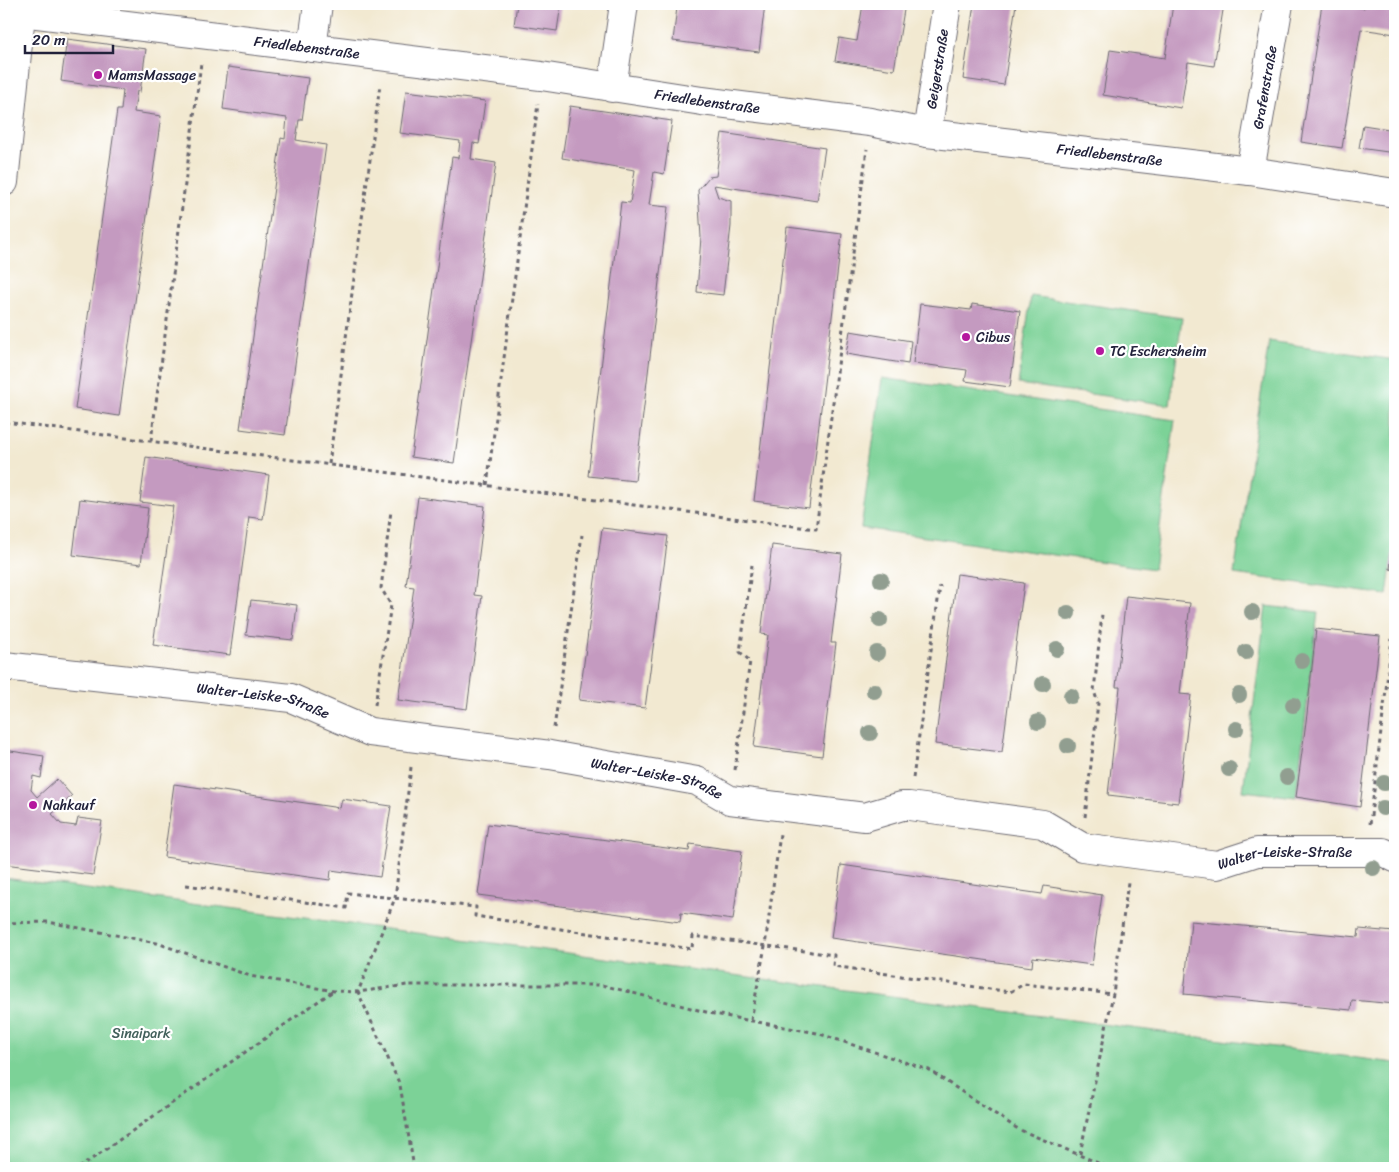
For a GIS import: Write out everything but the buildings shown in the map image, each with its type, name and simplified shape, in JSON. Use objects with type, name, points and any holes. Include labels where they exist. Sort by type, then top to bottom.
[{"type":"street","points":[[312,48],[318,4]]},
{"type":"street","points":[[612,88],[624,4]]},
{"type":"street","name":"Geigerstraße","points":[[927,133],[947,4]]},
{"type":"street","name":"Grafenstraße","points":[[1250,171],[1280,4]]},
{"type":"street","points":[[4,182],[21,8]]},
{"type":"street","name":"Friedlebenstraße","points":[[21,8],[205,35],[542,76],[612,88],[870,122],[927,133],[1250,171],[1395,193]]},
{"type":"street","name":"Walter-Leiske-Straße","points":[[4,666],[291,698],[370,732],[550,755],[697,781],[730,800],[784,808],[865,816],[902,806],[909,806],[1043,824],[1082,847],[1216,865],[1257,852],[1383,852],[1395,858]]},
{"type":"path","points":[[151,441],[205,35]]},
{"type":"path","points":[[329,464],[383,57]]},
{"type":"path","points":[[487,485],[542,76]]},
{"type":"path","points":[[5,422],[816,529],[870,122]]},
{"type":"path","points":[[370,732],[391,605],[381,588],[391,511]]},
{"type":"path","points":[[550,755],[582,536]]},
{"type":"path","points":[[730,800],[750,661],[740,652],[752,565]]},
{"type":"path","points":[[909,806],[940,586]]},
{"type":"path","points":[[1082,847],[1098,703],[1094,691],[1102,614]]},
{"type":"path","points":[[1366,852],[1392,639]]},
{"type":"path","points":[[414,1168],[400,1085],[358,992],[395,898],[415,737]]},
{"type":"path","points":[[750,1020],[765,946],[784,808]]},
{"type":"path","points":[[1080,1154],[1113,994],[1132,854]]},
{"type":"path","points":[[186,885],[346,908],[348,893],[476,907],[475,916],[692,949],[694,936],[834,955],[832,966],[1010,992],[1024,984],[1113,994]]},
{"type":"path","points":[[4,923],[48,922],[157,943],[250,976],[334,991],[358,992],[407,985],[602,985],[714,1014],[817,1032],[929,1070],[1018,1129],[1110,1168]]},
{"type":"path","points":[[79,1168],[334,991]]},
{"type":"green space","name":"TC Eschersheim","points":[[1031,296],[1182,318],[1170,405],[1018,384]]},
{"type":"green space","points":[[1269,341],[1395,360],[1395,537],[1387,595],[1234,574]]},
{"type":"green space","points":[[882,378],[1175,420],[1154,569],[861,528]]},
{"type":"green space","points":[[1266,606],[1318,612],[1296,797],[1243,791]]},
{"type":"green space","name":"Sinaipark","points":[[4,878],[1395,1063],[1395,1168],[4,1168]]},
{"type":"place","name":"MamsMassage","points":[[98,75]]},
{"type":"place","name":"Cibus","points":[[966,337]]},
{"type":"place","name":"TC Eschersheim","points":[[1100,351]]},
{"type":"place","name":"Nahkauf","points":[[33,805]]}]
